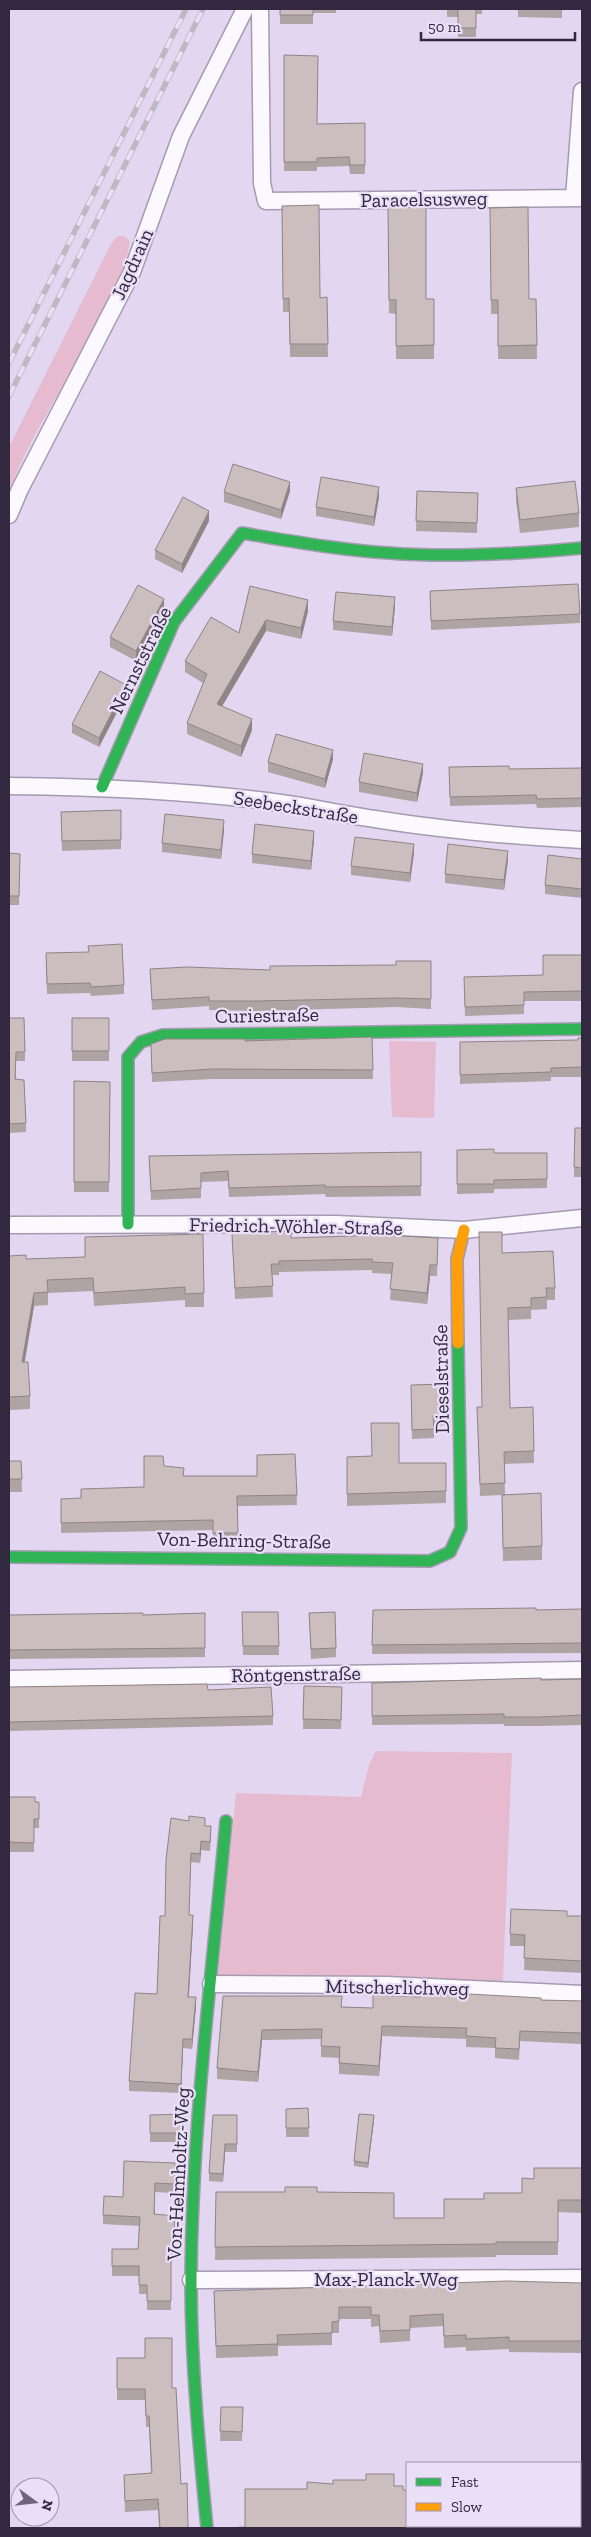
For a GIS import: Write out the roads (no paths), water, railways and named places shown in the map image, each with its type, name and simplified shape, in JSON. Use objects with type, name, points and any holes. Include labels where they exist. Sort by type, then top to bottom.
[{"type":"street","name":"Jagdrain","points":[[9,515],[20,489],[132,272],[181,136],[245,9]]},
{"type":"street","name":"Paracelsusweg","points":[[260,9],[262,184],[266,201],[578,198]]},
{"type":"street","points":[[578,198],[582,91]]},
{"type":"street","name":"Nernststraße","points":[[102,787],[174,622],[242,533],[363,551],[455,556],[531,553],[582,548]]},
{"type":"street","name":"Seebeckstraße","points":[[9,786],[102,787],[267,801],[375,820],[516,837],[582,840]]},
{"type":"street","name":"Curiestraße","points":[[128,1224],[128,1057],[141,1042],[163,1035],[582,1029]]},
{"type":"street","name":"Friedrich-Wöhler-Straße","points":[[9,1225],[336,1224],[464,1230],[582,1218]]},
{"type":"street","name":"Dieselstraße","points":[[461,1528],[458,1259],[464,1230]]},
{"type":"street","name":"Von-Behring-Straße","points":[[9,1557],[430,1561],[450,1552],[461,1528]]},
{"type":"street","name":"Röntgenstraße","points":[[9,1679],[582,1670]]},
{"type":"street","name":"Von-Helmholtz-Weg","points":[[207,2528],[198,2434],[191,2280],[198,2133],[226,1821]]},
{"type":"street","name":"Mitscherlichweg","points":[[211,1984],[387,1985],[582,1994]]},
{"type":"street","name":"Max-Planck-Weg","points":[[191,2280],[582,2278]]},
{"type":"railway","points":[[9,363],[186,9]]},
{"type":"railway","points":[[9,396],[203,9]]}]
